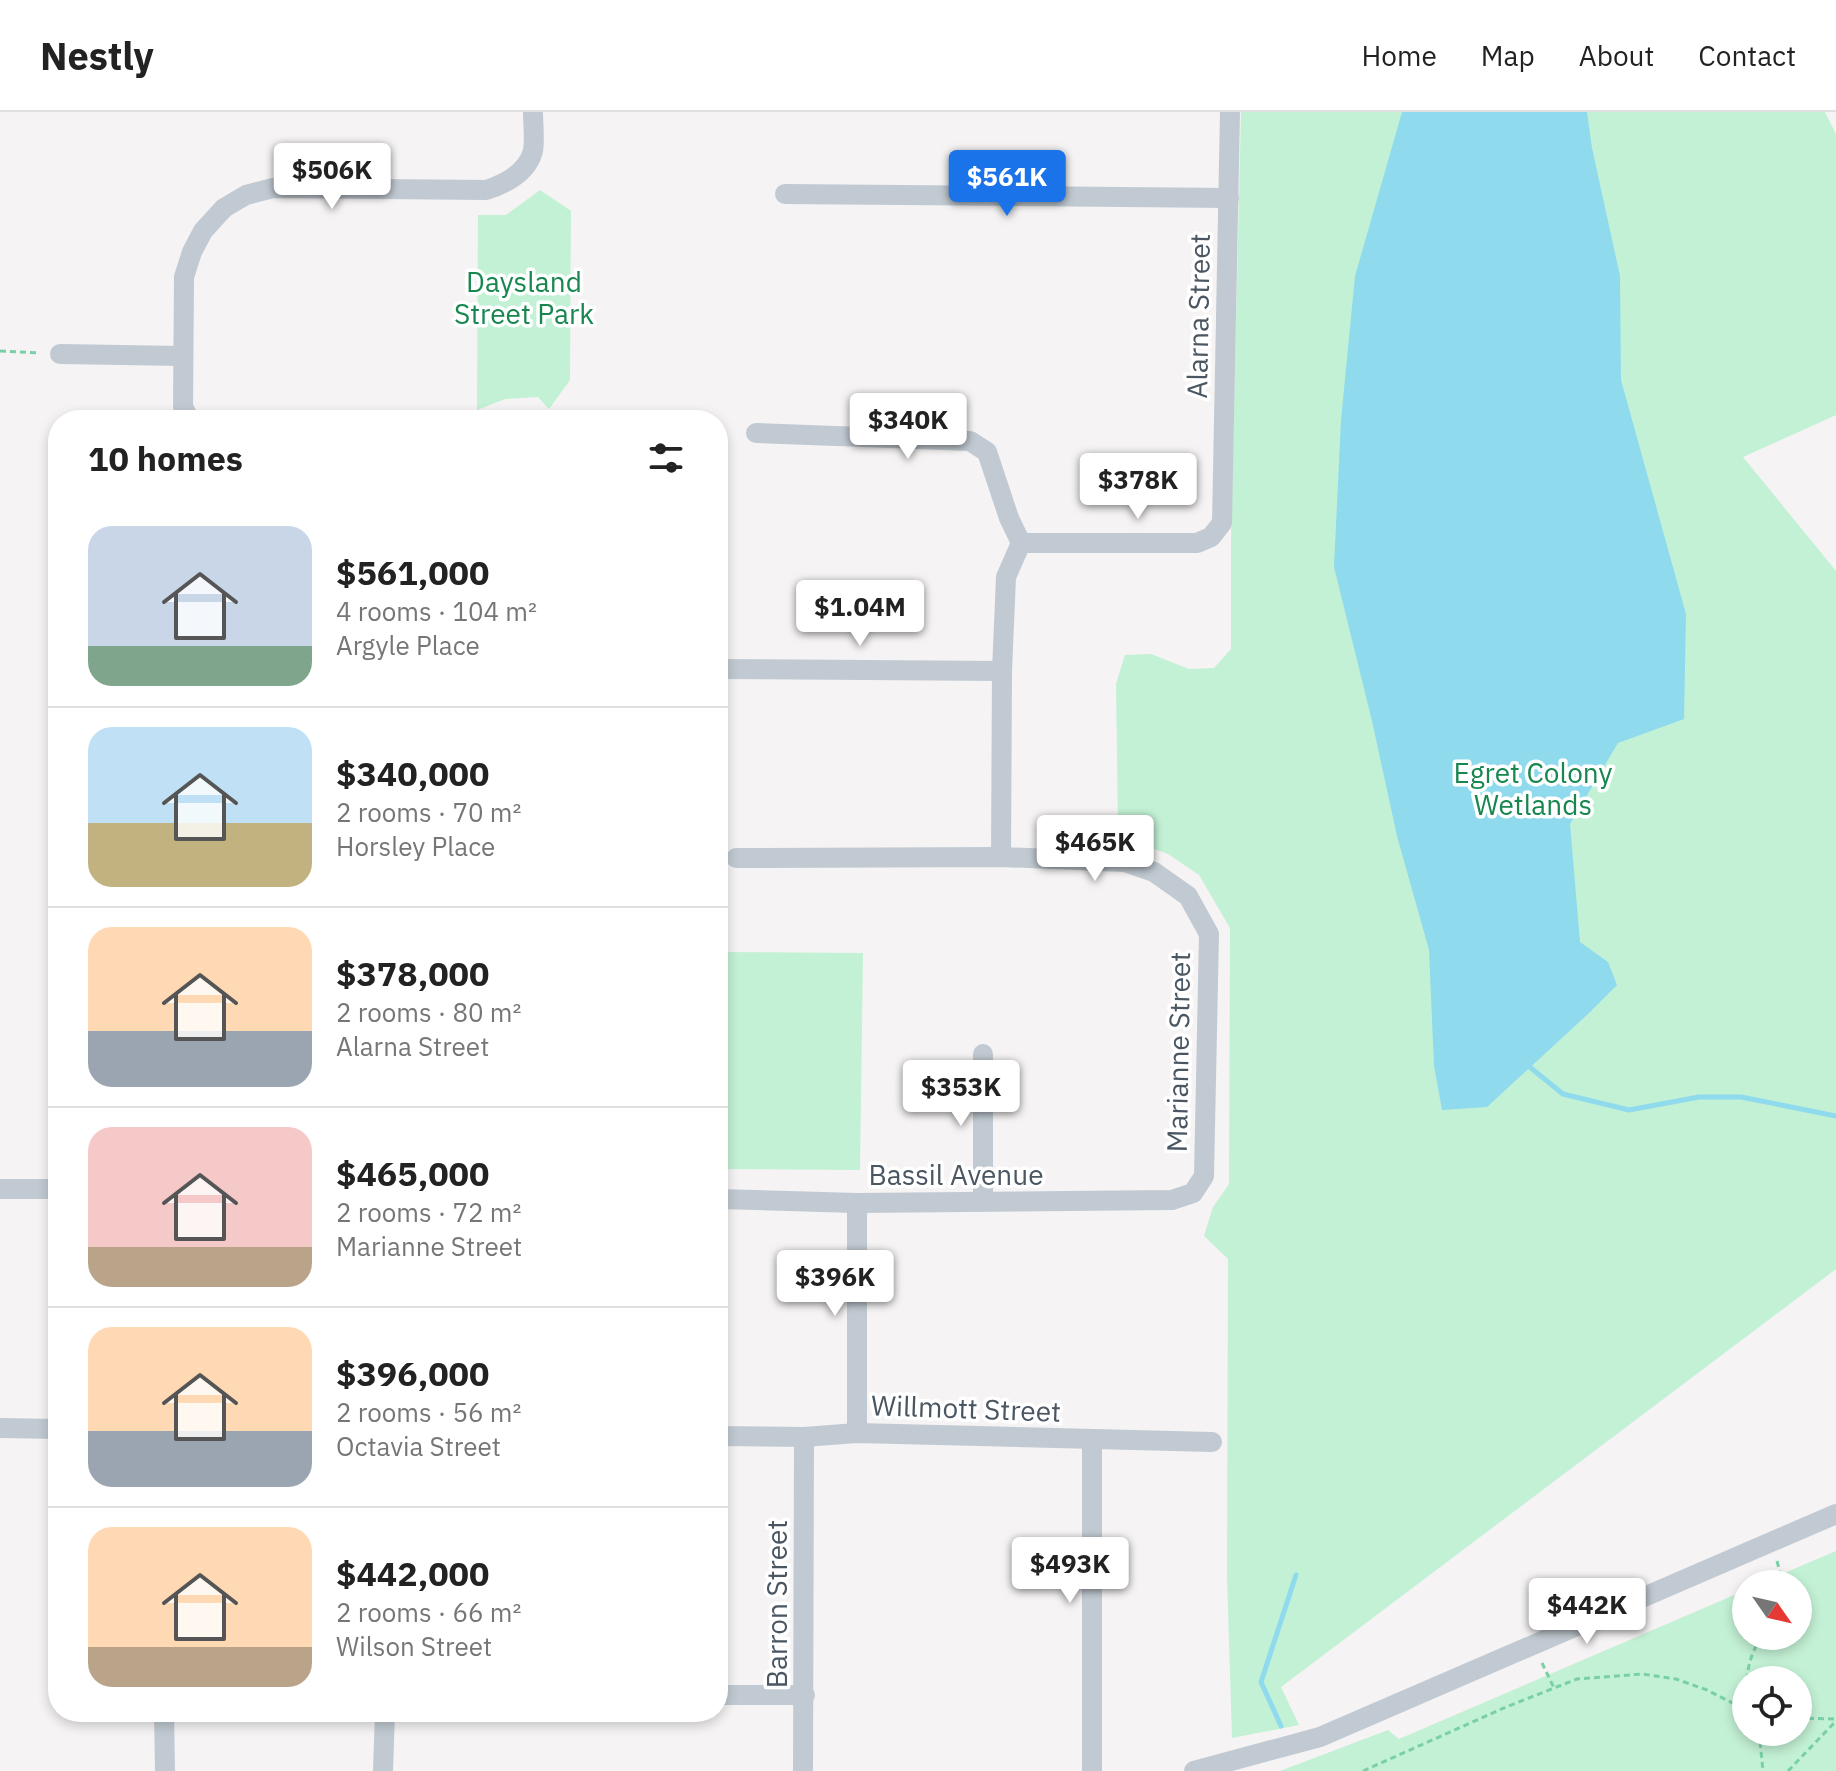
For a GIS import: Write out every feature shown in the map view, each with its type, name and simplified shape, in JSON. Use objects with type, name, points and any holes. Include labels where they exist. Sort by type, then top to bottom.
[{"type":"street","points":[[185,410],[184,277],[203,231],[224,208],[246,195],[273,188],[486,190],[503,184],[521,171],[533,151],[533,112]]},
{"type":"street","name":"Alarna Street","points":[[1021,543],[1197,543],[1211,537],[1222,523],[1230,112]]},
{"type":"street","points":[[785,194],[1229,198]]},
{"type":"street","points":[[60,354],[183,356]]},
{"type":"street","points":[[756,433],[970,441],[987,452],[1009,518],[1021,543],[1006,577],[1001,857]]},
{"type":"street","points":[[728,669],[1002,671]]},
{"type":"street","name":"Marianne Street","points":[[736,858],[1001,857],[1125,862],[1154,872],[1188,896],[1209,934],[1204,1176],[1193,1193]]},
{"type":"street","points":[[983,1054],[983,1202]]},
{"type":"street","points":[[0,1189],[48,1189]]},
{"type":"street","name":"Bassil Avenue","points":[[728,1199],[857,1203],[1172,1200],[1193,1193]]},
{"type":"street","points":[[857,1203],[857,1433]]},
{"type":"street","points":[[0,1428],[48,1429]]},
{"type":"street","name":"Willmott Street","points":[[728,1436],[804,1437],[857,1433],[1212,1442]]},
{"type":"street","name":"Barron Street","points":[[803,1771],[804,1437]]},
{"type":"street","points":[[1092,1440],[1092,1771]]},
{"type":"street","points":[[1194,1771],[1320,1737],[1836,1514]]},
{"type":"street","points":[[728,1695],[805,1695]]},
{"type":"street","points":[[164,1722],[165,1771]]},
{"type":"street","points":[[383,1771],[385,1722]]},
{"type":"path","points":[[0,351],[60,354]]},
{"type":"path","points":[[1777,1561],[1779,1570]]},
{"type":"path","points":[[1542,1663],[1554,1688]]},
{"type":"path","points":[[1363,1771],[1491,1713],[1577,1679],[1642,1674],[1676,1679],[1732,1703]]},
{"type":"path","points":[[1812,1719],[1836,1720]]},
{"type":"path","points":[[1788,1771],[1836,1720]]},
{"type":"path","points":[[1760,1746],[1763,1771]]},
{"type":"green space","name":"Egret Colony Wetlands","points":[[1241,112],[1825,112],[1836,134],[1836,415],[1743,457],[1836,571],[1836,1269],[1281,1687],[1299,1725],[1232,1738],[1227,1576],[1228,1259],[1204,1236],[1213,1207],[1229,1184],[1230,928],[1199,875],[1168,854],[1143,845],[1118,824],[1116,684],[1125,655],[1151,654],[1189,669],[1214,668],[1231,649]]},
{"type":"green space","name":"Daysland Street Park","points":[[540,190],[571,211],[570,380],[549,409],[538,397],[505,399],[477,410],[478,215],[506,215]]},
{"type":"green space","points":[[728,952],[863,953],[860,1170],[728,1169]]},
{"type":"green space","points":[[1836,1551],[1836,1771],[1280,1771],[1388,1730],[1399,1739],[1732,1596],[1732,1650],[1812,1650],[1812,1570],[1792,1570]]},
{"type":"water","points":[[1402,112],[1587,112],[1620,276],[1621,380],[1686,614],[1684,719],[1618,743],[1570,824],[1580,942],[1608,962],[1617,985],[1487,1107],[1442,1110],[1434,1066],[1429,950],[1397,836],[1334,567],[1341,420],[1355,276]]},
{"type":"waterway","points":[[1526,1064],[1563,1094],[1629,1110],[1699,1097],[1741,1097],[1836,1116]]},
{"type":"waterway","points":[[1281,1726],[1261,1682],[1296,1575]]}]
